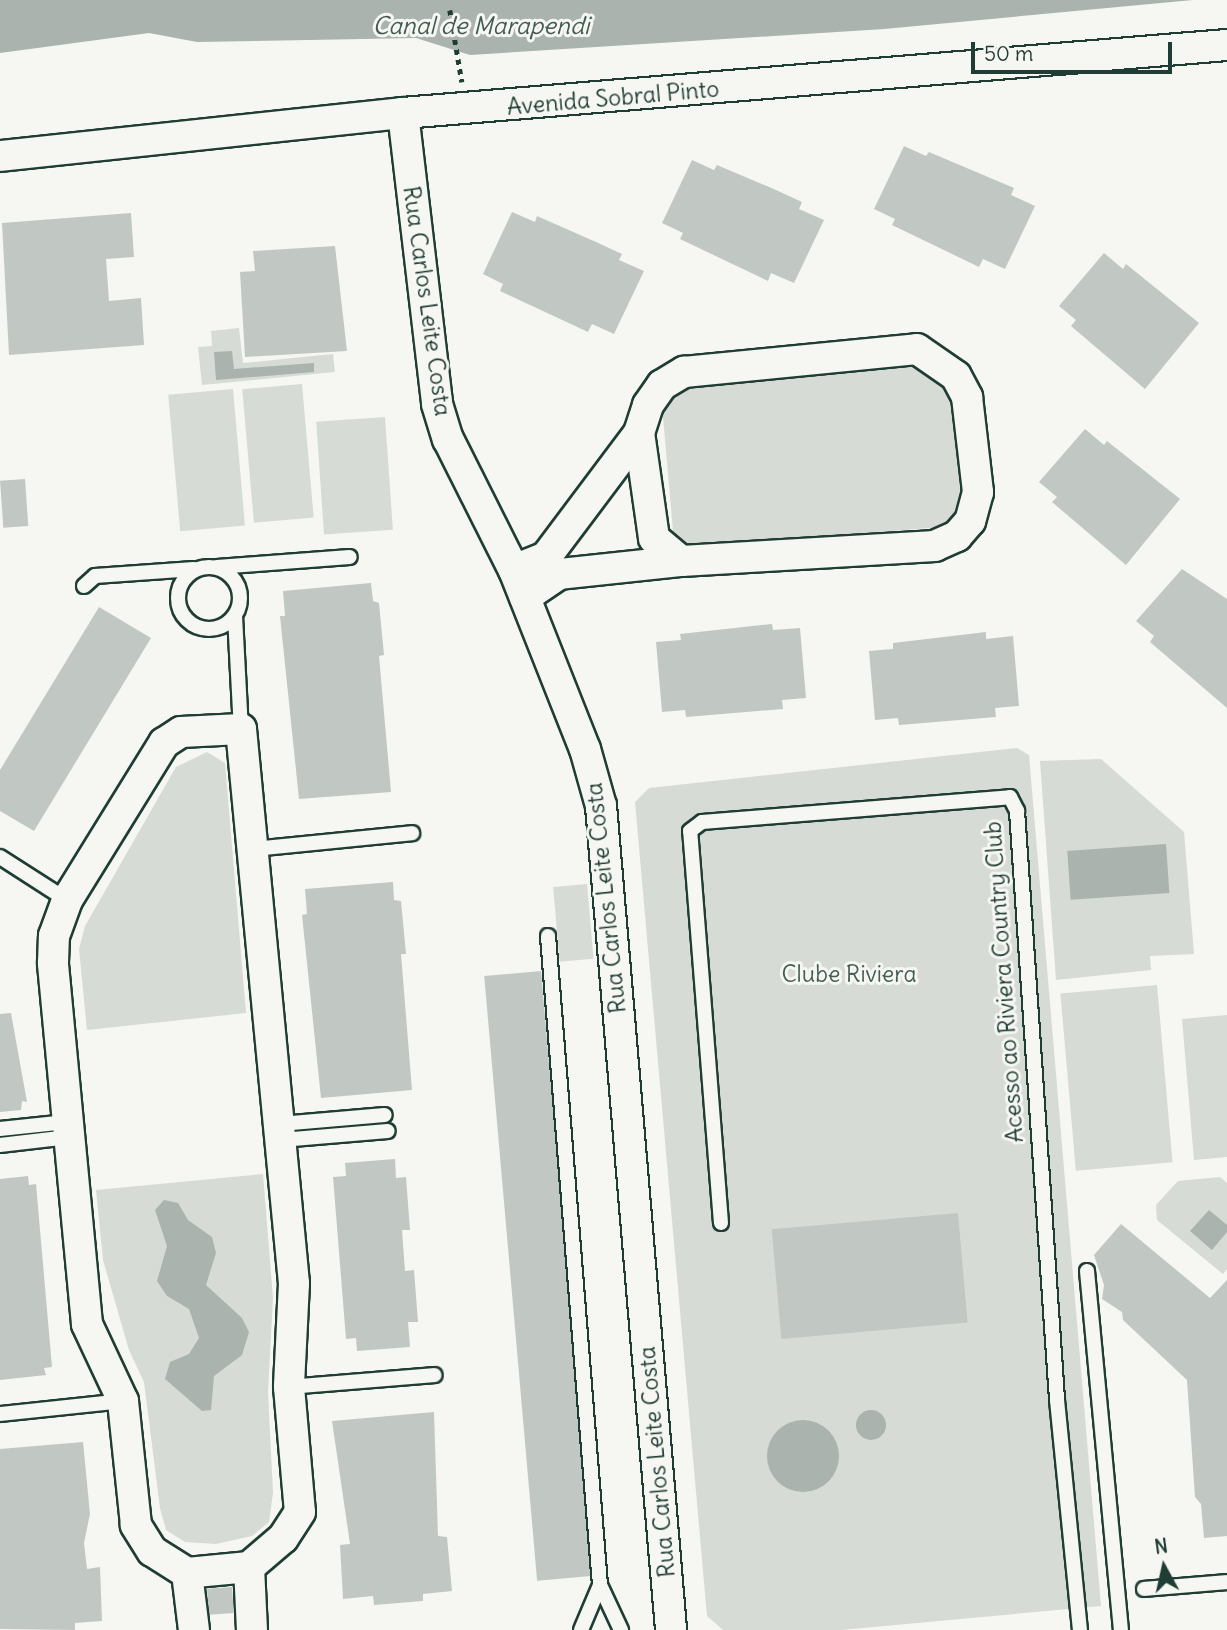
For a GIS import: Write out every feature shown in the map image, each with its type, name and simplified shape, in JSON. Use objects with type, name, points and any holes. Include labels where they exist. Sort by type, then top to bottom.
[{"type":"street","name":"Avenida Sobral Pinto","points":[[0,156],[403,113],[1227,45]]},
{"type":"street","name":"Rua Carlos Leite Costa","points":[[403,113],[437,404],[448,439],[519,583],[585,749],[601,806],[671,1630]]},
{"type":"street","points":[[918,349],[956,376],[967,397],[978,492],[970,521],[957,536],[935,546],[681,561],[559,574],[519,583],[546,557],[639,433],[648,405],[663,385],[684,372],[918,349]]},
{"type":"street","points":[[639,433],[654,538],[681,561]]},
{"type":"street","points":[[241,729],[253,849],[294,1283],[289,1387],[300,1512],[283,1538],[249,1567],[187,1573],[152,1552],[136,1525],[123,1401],[87,1324],[52,963],[54,936],[68,900],[170,736],[181,732],[241,729]]},
{"type":"street","points":[[249,1567],[252,1630]]},
{"type":"street","points":[[187,1573],[194,1630]]},
{"type":"lane","points":[[84,586],[95,576],[350,557]]},
{"type":"lane","points":[[196,569],[187,575],[178,594],[178,604],[188,621],[218,628],[234,616],[240,607],[239,586],[216,567]]},
{"type":"lane","points":[[234,616],[241,729]]},
{"type":"lane","name":"Acesso ao Riviera Country Club","points":[[721,1223],[690,831],[702,822],[1010,797],[1017,811],[1057,1400],[1080,1630]]},
{"type":"lane","points":[[253,849],[412,833]]},
{"type":"lane","points":[[0,857],[68,900]]},
{"type":"lane","points":[[548,936],[600,1585],[621,1630]]},
{"type":"lane","points":[[280,1132],[385,1115]]},
{"type":"lane","points":[[0,1129],[68,1129]]},
{"type":"lane","points":[[0,1145],[68,1129]]},
{"type":"lane","points":[[280,1132],[388,1131]]},
{"type":"lane","points":[[1087,1271],[1121,1630]]},
{"type":"lane","points":[[289,1387],[435,1375]]},
{"type":"lane","points":[[0,1414],[123,1401]]},
{"type":"lane","points":[[1144,1589],[1227,1582]]},
{"type":"lane","points":[[581,1630],[600,1585]]},
{"type":"path","points":[[450,10],[457,49]]},
{"type":"green space","points":[[239,328],[243,363],[333,354],[335,372],[202,385],[198,347],[212,346],[211,331]]},
{"type":"green space","points":[[919,363],[949,387],[963,512],[941,527],[693,547],[673,531],[662,405],[689,385]]},
{"type":"green space","points":[[302,384],[314,517],[254,523],[242,389]]},
{"type":"green space","points":[[233,389],[245,525],[180,531],[168,395]]},
{"type":"green space","points":[[385,417],[393,530],[324,535],[316,422]]},
{"type":"green space","name":"Clube Riviera","points":[[1017,748],[1029,755],[1101,1606],[841,1630],[723,1630],[707,1616],[635,802],[649,788]]},
{"type":"green space","points":[[207,752],[225,763],[246,1013],[87,1030],[79,949],[85,926],[176,767]]},
{"type":"green space","points":[[1101,759],[1184,832],[1194,954],[1150,956],[1151,970],[1056,980],[1040,761]]},
{"type":"green space","points":[[587,884],[594,959],[560,962],[553,887]]},
{"type":"green space","points":[[1157,985],[1173,1162],[1076,1171],[1060,993]]},
{"type":"green space","points":[[1227,1015],[1227,1157],[1194,1160],[1182,1019]]},
{"type":"green space","points":[[263,1174],[273,1298],[268,1392],[273,1493],[269,1522],[252,1536],[216,1544],[185,1542],[166,1530],[160,1508],[144,1382],[129,1350],[103,1260],[96,1190]]},
{"type":"green space","points":[[1220,1177],[1227,1183],[1227,1269],[1223,1274],[1157,1220],[1156,1205],[1178,1181]]},
{"type":"water","name":"Canal de Marapendi","points":[[0,0],[1193,0],[884,29],[470,55],[416,38],[197,42],[149,33],[0,53]]},
{"type":"water","points":[[232,351],[234,369],[314,363],[314,372],[216,380],[214,352]]},
{"type":"water","points":[[1166,844],[1169,893],[1071,900],[1067,851]]},
{"type":"water","points":[[164,1200],[178,1203],[188,1220],[212,1237],[216,1253],[206,1285],[242,1318],[249,1332],[242,1355],[214,1376],[211,1410],[202,1411],[165,1379],[170,1362],[189,1354],[199,1338],[189,1309],[167,1296],[157,1281],[167,1246],[155,1210]]},
{"type":"water","points":[[1209,1210],[1227,1225],[1227,1232],[1212,1250],[1190,1231]]},
{"type":"water","points":[[871,1410],[877,1411],[885,1419],[885,1431],[877,1439],[871,1440],[865,1439],[857,1431],[856,1425],[857,1419],[865,1411]]},
{"type":"water","points":[[803,1420],[823,1426],[833,1436],[839,1456],[833,1476],[823,1486],[803,1492],[783,1486],[773,1476],[767,1456],[773,1436],[783,1426]]},
{"type":"building","points":[[904,146],[926,156],[929,152],[1014,188],[1011,195],[1035,206],[1005,269],[983,259],[979,267],[892,225],[895,219],[874,209]]},
{"type":"building","points":[[692,160],[714,170],[717,165],[776,190],[802,202],[799,209],[824,220],[794,283],[771,273],[768,281],[680,239],[683,233],[662,223]]},
{"type":"building","points":[[512,212],[535,222],[537,216],[596,242],[622,254],[619,260],[644,271],[614,334],[592,324],[588,332],[500,291],[503,284],[483,274]]},
{"type":"building","points":[[131,213],[134,257],[106,259],[109,301],[141,298],[144,345],[9,355],[2,223]]},
{"type":"building","points":[[335,246],[347,351],[245,357],[240,272],[255,271],[253,251]]},
{"type":"building","points":[[1104,253],[1123,269],[1126,264],[1199,323],[1145,389],[1071,326],[1076,320],[1059,306]]},
{"type":"building","points":[[1085,429],[1104,445],[1107,441],[1180,499],[1126,565],[1052,502],[1057,497],[1039,482]]},
{"type":"building","points":[[25,479],[28,526],[3,528],[0,481]]},
{"type":"building","points":[[1182,569],[1227,599],[1227,708],[1150,642],[1154,636],[1136,621]]},
{"type":"building","points":[[371,583],[373,601],[379,603],[384,655],[379,656],[391,792],[299,799],[280,616],[285,616],[283,591]]},
{"type":"building","points":[[99,607],[151,638],[34,831],[0,811],[0,770]]},
{"type":"building","points":[[772,624],[773,630],[800,628],[806,698],[782,700],[783,709],[686,717],[685,710],[662,712],[656,642],[681,640],[680,634]]},
{"type":"building","points":[[986,632],[986,639],[1013,636],[1019,706],[995,708],[996,717],[899,725],[898,718],[875,720],[869,651],[893,649],[893,643]]},
{"type":"building","points":[[393,882],[394,900],[401,901],[406,954],[401,954],[412,1090],[321,1098],[302,915],[307,914],[305,889]]},
{"type":"building","points":[[541,971],[594,1576],[537,1581],[484,976]]},
{"type":"building","points":[[11,1013],[27,1102],[22,1101],[21,1110],[0,1112],[0,1014]]},
{"type":"building","points":[[395,1159],[396,1178],[406,1177],[410,1230],[402,1230],[405,1271],[414,1270],[418,1322],[408,1322],[410,1347],[357,1351],[356,1338],[346,1339],[333,1177],[346,1176],[345,1163]]},
{"type":"building","points":[[28,1176],[29,1185],[36,1184],[52,1367],[44,1368],[46,1375],[0,1380],[0,1179]]},
{"type":"building","points":[[958,1213],[968,1323],[781,1339],[772,1229]]},
{"type":"building","points":[[1121,1224],[1210,1298],[1227,1280],[1227,1536],[1204,1538],[1201,1504],[1195,1497],[1187,1380],[1123,1320],[1122,1312],[1102,1299],[1104,1285],[1094,1255]]},
{"type":"building","points":[[434,1412],[438,1536],[447,1537],[452,1591],[423,1594],[423,1601],[374,1605],[373,1596],[343,1599],[340,1545],[350,1544],[332,1421]]},
{"type":"building","points":[[83,1442],[90,1514],[84,1543],[87,1569],[100,1567],[102,1621],[75,1623],[75,1630],[0,1629],[0,1449]]},
{"type":"building","points":[[232,1587],[234,1613],[209,1615],[207,1589]]}]
